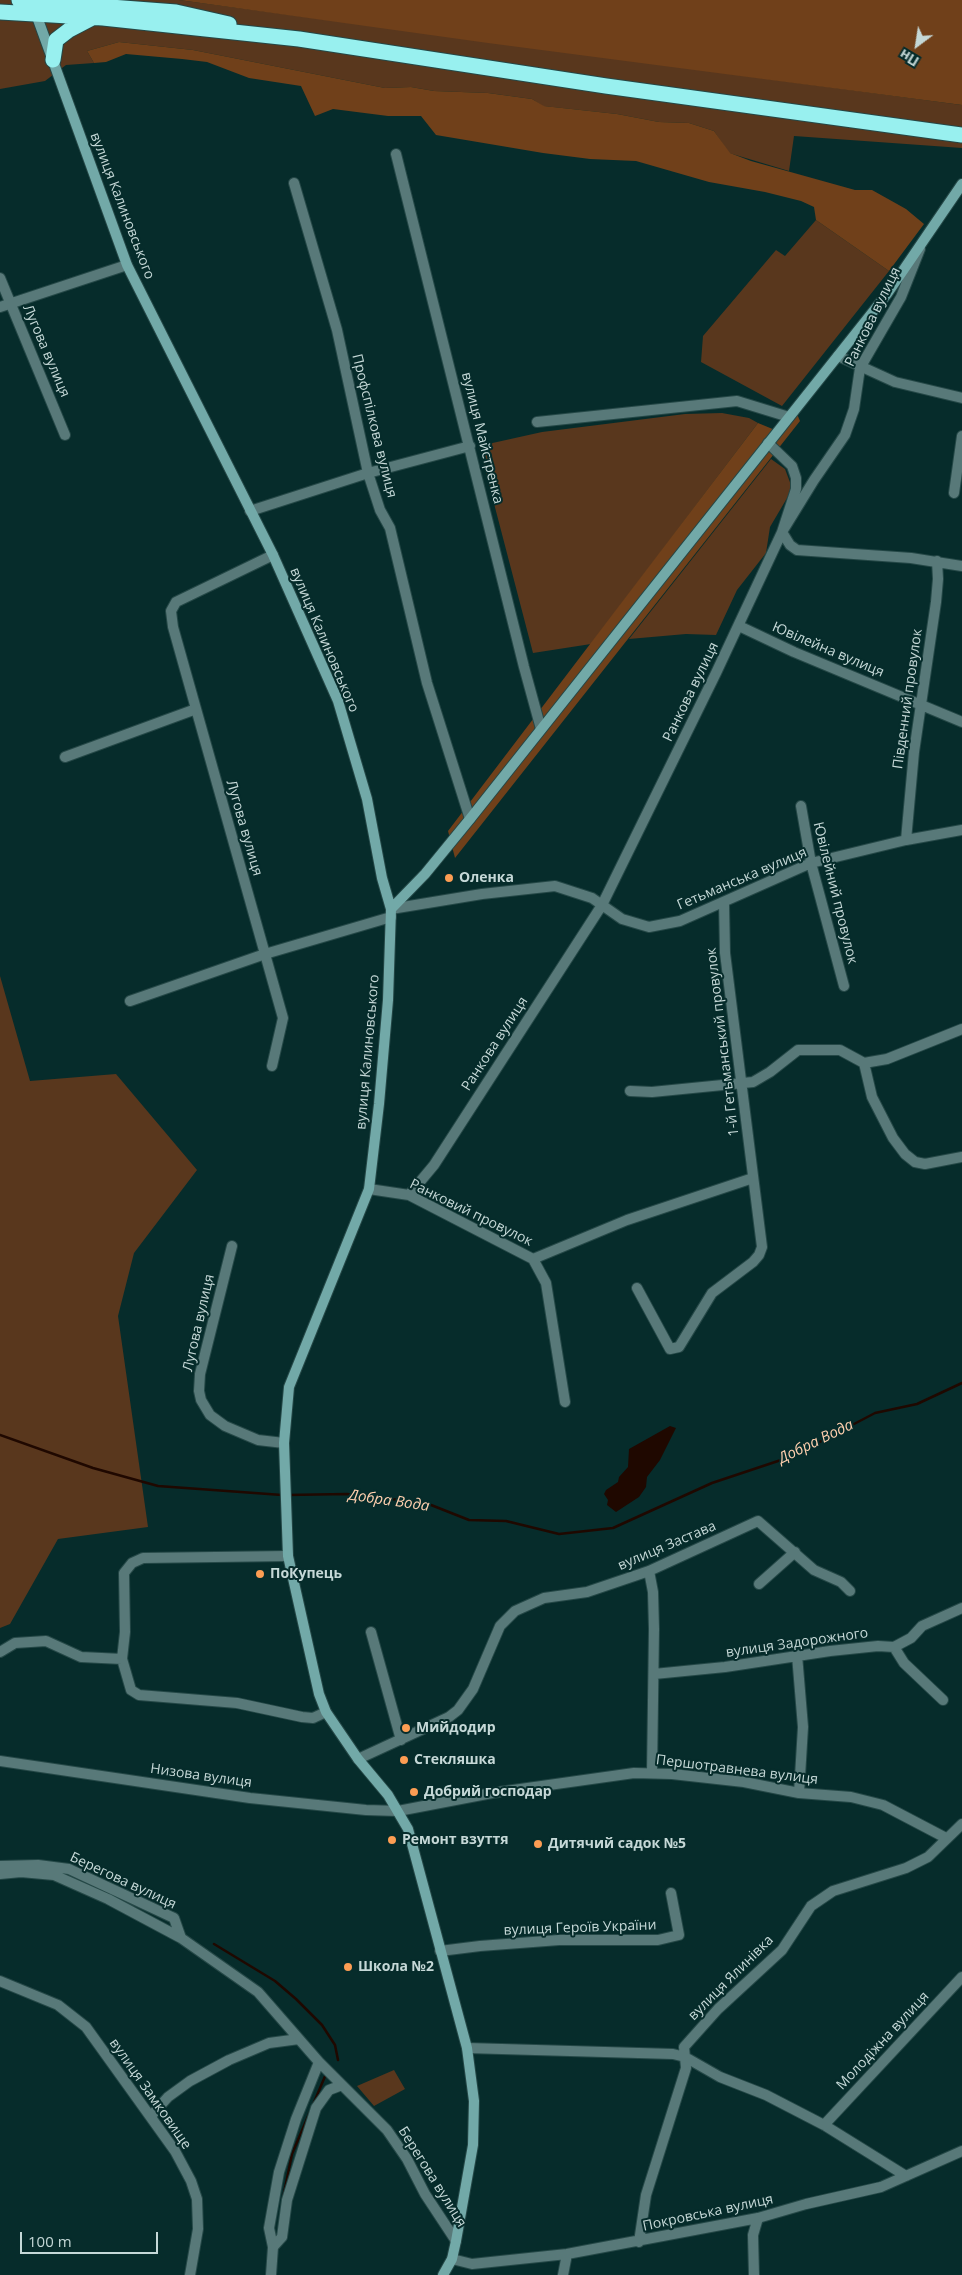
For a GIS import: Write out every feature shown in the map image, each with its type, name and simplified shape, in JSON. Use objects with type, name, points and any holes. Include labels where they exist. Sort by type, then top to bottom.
[{"type":"highway","points":[[19,0],[176,12],[299,39]]},
{"type":"highway","points":[[0,12],[94,18],[299,39],[606,86],[962,135]]},
{"type":"highway","points":[[53,60],[56,40],[69,30],[94,18]]},
{"type":"main road","name":"вулиця Калиновського","points":[[36,14],[127,265],[273,555],[338,701],[368,800],[391,913],[388,1000],[369,1189],[289,1387],[284,1443],[288,1556]]},
{"type":"main road","name":"Ранкова вулиця","points":[[924,242],[962,184]]},
{"type":"main road","points":[[391,913],[470,819],[838,356],[887,294],[924,242]]},
{"type":"main road","points":[[288,1556],[319,1694],[326,1712],[358,1759],[398,1811],[408,1829],[467,2048],[474,2101],[473,2145],[456,2242],[452,2259],[443,2275]]},
{"type":"street","name":"вулиця Майстренка","points":[[396,154],[541,729]]},
{"type":"street","name":"Профспілкова вулиця","points":[[294,183],[337,330],[368,473],[380,510],[390,528],[401,581],[427,683],[470,819]]},
{"type":"street","name":"Ранкова вулиця","points":[[409,1195],[434,1164],[602,905],[739,626],[782,532],[845,435],[854,409],[860,368],[901,297],[924,242]]},
{"type":"street","points":[[0,307],[127,265]]},
{"type":"street","name":"Лугова вулиця","points":[[0,278],[65,435]]},
{"type":"street","points":[[838,356],[860,368],[895,382],[962,398]]},
{"type":"street","points":[[537,422],[737,401],[789,417]]},
{"type":"street","points":[[954,493],[962,436]]},
{"type":"street","points":[[768,443],[792,466],[796,478],[796,489],[782,532],[790,545],[797,550],[937,562],[962,566]]},
{"type":"street","points":[[250,510],[368,473],[470,446]]},
{"type":"street","name":"Лугова вулиця","points":[[272,1066],[283,1018],[173,627],[171,611],[176,602],[273,555]]},
{"type":"street","name":"Південний провулок","points":[[906,840],[920,705],[936,602],[937,562]]},
{"type":"street","name":"Ювілейна вулиця","points":[[739,626],[794,652],[962,722]]},
{"type":"street","points":[[64,757],[196,709]]},
{"type":"street","name":"Ювілейний провулок","points":[[801,806],[811,863],[844,986]]},
{"type":"street","name":"Гетьманська вулиця","points":[[265,954],[381,918],[391,913],[482,894],[555,886],[592,898],[622,919],[649,927],[680,922],[811,863],[906,840],[962,830]]},
{"type":"street","name":"1-й Гетьманський провулок","points":[[637,1288],[670,1349],[679,1347],[712,1293],[738,1275],[759,1255],[762,1237],[740,1083],[725,953],[724,903]]},
{"type":"street","points":[[130,1001],[265,954]]},
{"type":"street","points":[[630,1091],[661,1092],[753,1082],[770,1072],[798,1050],[840,1050],[864,1064],[887,1059],[962,1028]]},
{"type":"street","points":[[864,1064],[872,1097],[893,1138],[905,1154],[914,1162],[925,1164],[962,1156]]},
{"type":"street","points":[[533,1259],[627,1220],[753,1178]]},
{"type":"street","name":"Ранковий провулок","points":[[369,1189],[409,1195],[533,1259],[546,1283],[565,1402]]},
{"type":"street","name":"Лугова вулиця","points":[[232,1246],[200,1374],[201,1400],[210,1415],[225,1426],[258,1440],[284,1443]]},
{"type":"street","name":"вулиця Застава","points":[[358,1759],[449,1717],[458,1710],[473,1689],[500,1626],[515,1612],[544,1598],[587,1592],[649,1571],[758,1521],[795,1552]]},
{"type":"street","points":[[759,1584],[795,1552],[814,1570],[841,1582],[850,1591]]},
{"type":"street","points":[[288,1556],[144,1558],[132,1563],[124,1572],[125,1632],[122,1660],[131,1690],[138,1695],[237,1704],[313,1718],[326,1712]]},
{"type":"street","points":[[649,1571],[653,1592],[652,1772]]},
{"type":"street","points":[[943,1700],[904,1663],[894,1648],[911,1638],[922,1626],[962,1608]]},
{"type":"street","points":[[371,1632],[401,1740]]},
{"type":"street","points":[[0,1652],[15,1643],[46,1641],[81,1657],[122,1660]]},
{"type":"street","name":"вулиця Задорожного","points":[[654,1674],[725,1667],[797,1655],[878,1646],[894,1648]]},
{"type":"street","points":[[797,1655],[803,1727],[799,1793]]},
{"type":"street","name":"Низова вулиця","points":[[0,1761],[250,1798],[366,1810],[398,1811]]},
{"type":"street","name":"Першотравнева вулиця","points":[[398,1811],[492,1793],[652,1772],[744,1782],[799,1793],[850,1797],[883,1805],[946,1838]]},
{"type":"street","name":"вулиця Ялинівка","points":[[639,2242],[646,2195],[680,2094],[686,2068],[684,2047],[718,2009],[782,1950],[811,1906],[833,1891],[906,1868],[935,1852],[946,1838],[962,1824]]},
{"type":"street","name":"Берегова вулиця","points":[[11,1865],[21,1872]]},
{"type":"street","name":"Берегова вулиця","points":[[0,1866],[56,1866],[88,1876],[174,1918],[181,1938]]},
{"type":"street","name":"Берегова вулиця","points":[[0,1874],[21,1872],[54,1875],[108,1898],[181,1938],[258,1992],[319,2062],[387,2130],[407,2159],[434,2208],[456,2242]]},
{"type":"street","name":"вулиця Героїв України","points":[[440,1951],[559,1940],[658,1940],[679,1935],[671,1893]]},
{"type":"street","name":"Молодіжна вулиця","points":[[824,2125],[962,1976]]},
{"type":"street","name":"вулиця Замковище","points":[[0,1981],[58,2005],[86,2027],[176,2151],[191,2181],[197,2199],[198,2229],[190,2275]]},
{"type":"street","points":[[151,2116],[168,2098],[190,2081],[229,2060],[269,2043],[299,2039]]},
{"type":"street","points":[[467,2048],[673,2054],[685,2057],[720,2077],[766,2095],[824,2125],[906,2176]]},
{"type":"street","points":[[271,2275],[273,2247],[269,2228],[279,2172],[296,2118],[319,2062]]},
{"type":"street","points":[[273,2247],[282,2236],[288,2200],[316,2108],[329,2090],[342,2085]]},
{"type":"street","name":"Покровська вулиця","points":[[452,2259],[472,2264],[566,2254],[639,2242],[758,2218],[806,2204],[881,2187],[962,2151]]},
{"type":"street","points":[[754,2275],[753,2235],[758,2218]]},
{"type":"street","points":[[563,2275],[566,2254]]},
{"type":"shaded area","points":[[0,0],[179,0],[962,105],[962,148],[794,136],[789,171],[729,153],[714,131],[689,123],[659,122],[617,114],[543,106],[532,99],[488,93],[434,91],[411,87],[385,88],[193,50],[119,42],[87,51],[94,63],[66,65],[45,81],[0,89]]},
{"type":"shaded area","points":[[179,0],[962,0],[962,105],[488,43]]},
{"type":"shaded area","points":[[119,42],[193,50],[385,88],[411,87],[434,91],[488,93],[532,99],[544,106],[617,114],[659,122],[689,123],[714,131],[730,153],[751,161],[855,190],[872,190],[906,209],[924,224],[889,271],[816,220],[814,207],[801,201],[765,192],[709,182],[636,161],[590,159],[543,153],[436,135],[421,116],[388,116],[333,109],[315,116],[301,86],[249,78],[207,62],[182,59],[126,54],[106,62],[94,63],[87,51]]},
{"type":"shaded area","points":[[816,220],[889,271],[782,406],[701,362],[703,336],[776,250],[785,256]]},
{"type":"shaded area","points":[[722,413],[749,418],[758,423],[591,644],[533,653],[479,446],[542,432],[685,414]]},
{"type":"shaded area","points":[[797,414],[800,421],[455,858],[448,831],[758,423],[775,430]]},
{"type":"shaded area","points":[[771,459],[785,469],[791,485],[790,493],[770,527],[766,553],[737,590],[716,635],[686,634],[629,639]]},
{"type":"shaded area","points":[[0,976],[30,1081],[116,1074],[197,1170],[134,1253],[118,1316],[148,1527],[58,1539],[10,1624],[0,1628]]},
{"type":"shaded area","points":[[670,1426],[676,1428],[660,1460],[647,1477],[646,1487],[639,1497],[616,1512],[607,1505],[608,1500],[604,1494],[606,1490],[618,1482],[619,1477],[628,1467],[629,1449]]},
{"type":"shaded area","points":[[394,2070],[405,2089],[374,2106],[357,2086]]},
{"type":"waterway","name":"Добра Вода","points":[[287,1495],[347,1494],[426,1503],[469,1520],[506,1521],[559,1534],[613,1528],[712,1483],[793,1456],[875,1413],[917,1404],[962,1383]]},
{"type":"waterway","name":"Добра Вода","points":[[0,1435],[93,1468],[158,1486],[282,1495]]},
{"type":"waterway","points":[[214,1944],[275,1981],[296,1999],[322,2025],[335,2045],[338,2060]]},
{"type":"waterway","points":[[283,2198],[292,2154],[326,2074]]},
{"type":"place","name":"Оленка","points":[[449,878]]},
{"type":"place","name":"ПоКупець","points":[[260,1574]]},
{"type":"place","name":"Мийдодир","points":[[406,1728]]},
{"type":"place","name":"Стекляшка","points":[[404,1760]]},
{"type":"place","name":"Добрий господар","points":[[414,1792]]},
{"type":"place","name":"Ремонт взуття","points":[[392,1840]]},
{"type":"place","name":"Дитячий садок №5","points":[[538,1844]]},
{"type":"place","name":"Школа №2","points":[[348,1967]]}]
